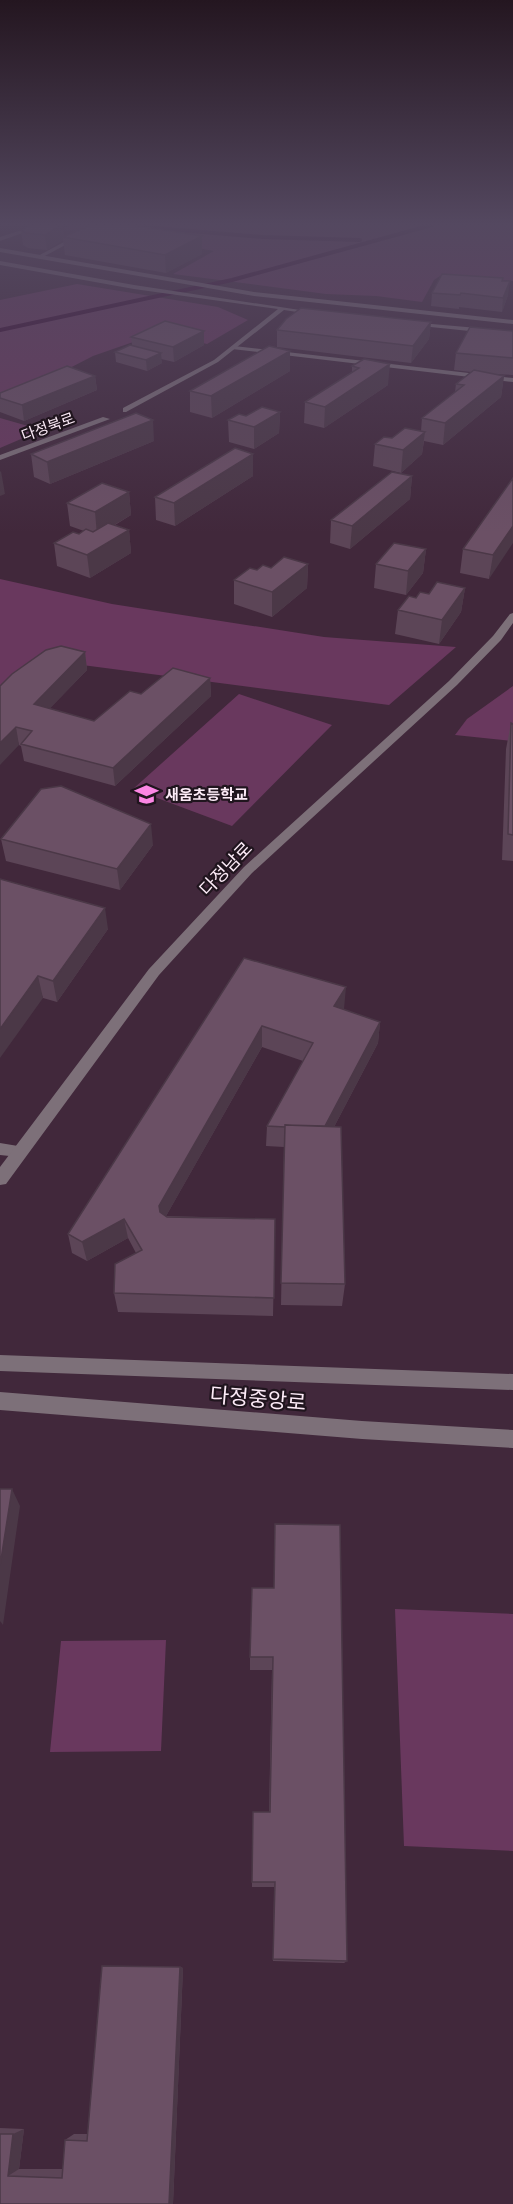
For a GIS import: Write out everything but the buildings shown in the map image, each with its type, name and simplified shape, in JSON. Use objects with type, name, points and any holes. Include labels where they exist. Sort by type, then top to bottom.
[{"type":"street","points":[[126,410],[180,382],[234,348],[259,328]]},
{"type":"street","points":[[458,328],[502,332]]},
{"type":"street","points":[[234,348],[513,380]]},
{"type":"street","points":[[126,410],[133,413],[129,419]]},
{"type":"street","name":"다정북로","points":[[0,458],[126,410]]},
{"type":"street","name":"다정남로","points":[[0,1179],[19,1150],[154,972],[241,879],[337,787],[453,683],[497,638],[513,616]]},
{"type":"street","points":[[0,1149],[19,1150]]},
{"type":"street","name":"다정중앙로","points":[[0,1363],[513,1382]]},
{"type":"street","name":"다정중앙로","points":[[0,1401],[362,1430],[513,1439]]},
{"type":"shaded area","points":[[0,328],[235,328],[207,344],[159,333],[93,356],[0,404]]},
{"type":"shaded area","points":[[0,418],[42,430],[0,448]]},
{"type":"shaded area","points":[[0,579],[112,604],[324,637],[456,647],[389,705],[44,660],[0,689]]},
{"type":"shaded area","points":[[513,686],[513,741],[455,735],[467,719]]},
{"type":"shaded area","points":[[239,694],[332,725],[232,826],[133,789]]},
{"type":"shaded area","points":[[395,1609],[513,1614],[513,1851],[404,1846]]},
{"type":"shaded area","points":[[166,1640],[161,1751],[50,1752],[61,1641]]},
{"type":"waterway","points":[[0,330],[10,328]]},
{"type":"place","name":"새움초등학교","points":[[147,795]]}]
